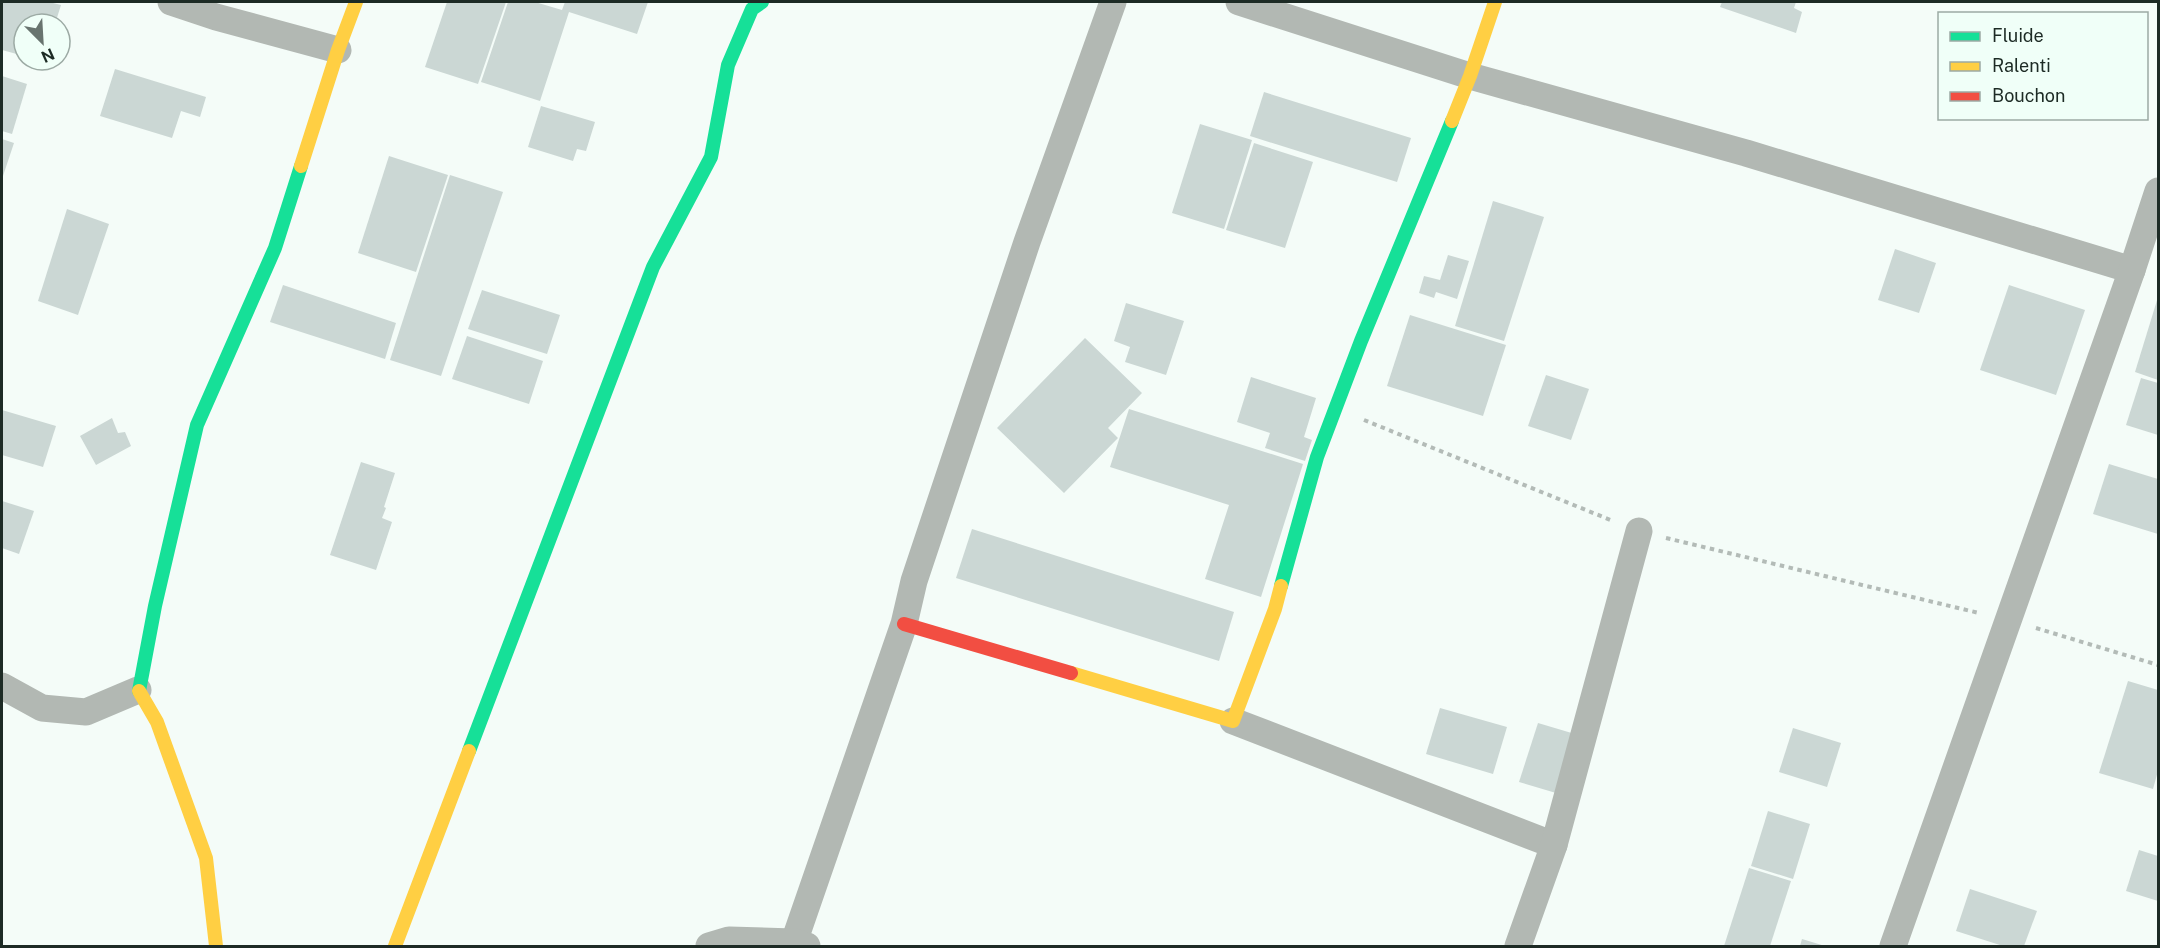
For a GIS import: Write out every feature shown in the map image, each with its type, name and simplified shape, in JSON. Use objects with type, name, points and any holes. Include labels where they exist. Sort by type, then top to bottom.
[{"type":"street","points":[[171,2],[338,50]]},
{"type":"street","points":[[216,946],[206,858],[157,722],[138,690],[197,425],[275,248],[338,50],[356,2]]},
{"type":"street","points":[[395,946],[653,267],[711,157],[728,64],[752,9],[762,2]]},
{"type":"street","points":[[709,946],[729,940],[801,944],[904,624],[914,581],[986,362],[1113,2]]},
{"type":"street","points":[[1239,2],[1470,76],[1746,153],[2132,270]]},
{"type":"street","points":[[1233,721],[1275,609],[1317,457],[1361,341],[1470,76],[1495,2]]},
{"type":"street","points":[[1893,946],[2158,191]]},
{"type":"street","points":[[1518,946],[1554,845],[1639,531]]},
{"type":"street","points":[[904,624],[1233,721],[1554,845]]},
{"type":"street","points":[[2,686],[42,708],[86,712],[138,690]]},
{"type":"path","points":[[1335,409],[1639,531],[2009,620],[2158,665]]},
{"type":"building","points":[[2,2],[49,2],[61,5],[59,12],[12,12],[12,53],[2,50]]},
{"type":"building","points":[[447,2],[506,2],[478,84],[425,67]]},
{"type":"building","points":[[508,2],[535,2],[562,10],[565,2],[648,2],[637,34],[569,12],[540,101],[481,82]]},
{"type":"building","points":[[1722,2],[1796,2],[1794,8],[1802,12],[1796,33],[1720,7]]},
{"type":"building","points":[[115,69],[206,97],[200,117],[181,111],[172,138],[100,116]]},
{"type":"building","points":[[2,76],[27,84],[12,134],[2,131]]},
{"type":"building","points":[[1264,92],[1411,138],[1397,182],[1250,136]]},
{"type":"building","points":[[541,106],[595,122],[586,151],[577,149],[573,161],[528,147]]},
{"type":"building","points":[[1200,124],[1252,140],[1224,229],[1172,213]]},
{"type":"building","points":[[2,139],[14,143],[2,179]]},
{"type":"building","points":[[1254,143],[1313,162],[1285,248],[1226,230]]},
{"type":"building","points":[[389,156],[448,175],[416,272],[358,253]]},
{"type":"building","points":[[450,175],[503,192],[441,376],[390,360]]},
{"type":"building","points":[[1493,201],[1544,217],[1504,341],[1455,326]]},
{"type":"building","points":[[67,209],[109,224],[78,315],[38,301]]},
{"type":"building","points":[[1895,249],[1936,263],[1919,313],[1878,300]]},
{"type":"building","points":[[1448,255],[1469,261],[1457,299],[1436,292],[1434,298],[1419,293],[1424,276],[1440,280]]},
{"type":"building","points":[[283,285],[396,323],[385,359],[270,322]]},
{"type":"building","points":[[2009,285],[2085,310],[2056,395],[1980,370]]},
{"type":"building","points":[[482,290],[560,315],[547,354],[468,329]]},
{"type":"building","points":[[2158,297],[2158,380],[2135,372]]},
{"type":"building","points":[[1126,303],[1184,321],[1166,375],[1125,362],[1130,347],[1114,341]]},
{"type":"building","points":[[1410,315],[1506,345],[1483,416],[1387,386]]},
{"type":"building","points":[[467,336],[543,361],[529,404],[452,379]]},
{"type":"building","points":[[1085,338],[1142,393],[1108,428],[1118,438],[1064,493],[997,428]]},
{"type":"building","points":[[1546,375],[1589,389],[1571,440],[1528,426]]},
{"type":"building","points":[[1251,377],[1316,398],[1304,437],[1312,440],[1305,461],[1265,448],[1270,433],[1237,422]]},
{"type":"building","points":[[2141,378],[2158,383],[2158,435],[2126,425]]},
{"type":"building","points":[[1129,409],[1303,464],[1261,597],[1205,579],[1229,505],[1110,467]]},
{"type":"building","points":[[2,410],[56,426],[43,467],[2,455]]},
{"type":"building","points":[[112,418],[118,433],[125,432],[131,446],[96,465],[80,436]]},
{"type":"building","points":[[361,462],[395,473],[382,518],[392,522],[376,570],[330,555]]},
{"type":"building","points":[[2109,464],[2158,479],[2158,534],[2093,514]]},
{"type":"building","points":[[2,501],[34,511],[19,554],[2,548]]},
{"type":"building","points":[[972,529],[1234,612],[1219,661],[956,578]]},
{"type":"building","points":[[2128,681],[2158,690],[2158,771],[2153,789],[2099,773]]},
{"type":"building","points":[[1440,708],[1507,727],[1493,774],[1426,754]]},
{"type":"building","points":[[1538,723],[1575,734],[1556,793],[1519,782]]},
{"type":"building","points":[[1793,728],[1841,743],[1827,787],[1779,772]]},
{"type":"building","points":[[1768,811],[1810,824],[1793,879],[1751,866]]},
{"type":"building","points":[[2139,850],[2158,856],[2158,901],[2126,891]]},
{"type":"building","points":[[1749,868],[1791,881],[1770,946],[1724,946]]},
{"type":"building","points":[[1970,889],[2037,911],[2024,946],[2003,946],[1956,931]]},
{"type":"building","points":[[1802,939],[1825,946],[1800,946]]},
{"type":"traffic: fast","points":[[469,751],[653,267],[711,157],[728,65],[752,9],[762,2]]},
{"type":"traffic: fast","points":[[1281,586],[1317,457],[1361,341],[1452,121]]},
{"type":"traffic: fast","points":[[139,691],[155,606],[197,425],[275,248],[301,166]]},
{"type":"traffic: slow","points":[[301,166],[338,50],[356,2]]},
{"type":"traffic: slow","points":[[1452,121],[1495,2]]},
{"type":"traffic: slow","points":[[1071,673],[1233,721],[1275,609],[1281,586]]},
{"type":"traffic: slow","points":[[139,691],[157,722],[206,858],[216,946]]},
{"type":"traffic: slow","points":[[395,946],[469,751]]},
{"type":"traffic: jam","points":[[904,624],[1071,673]]}]
